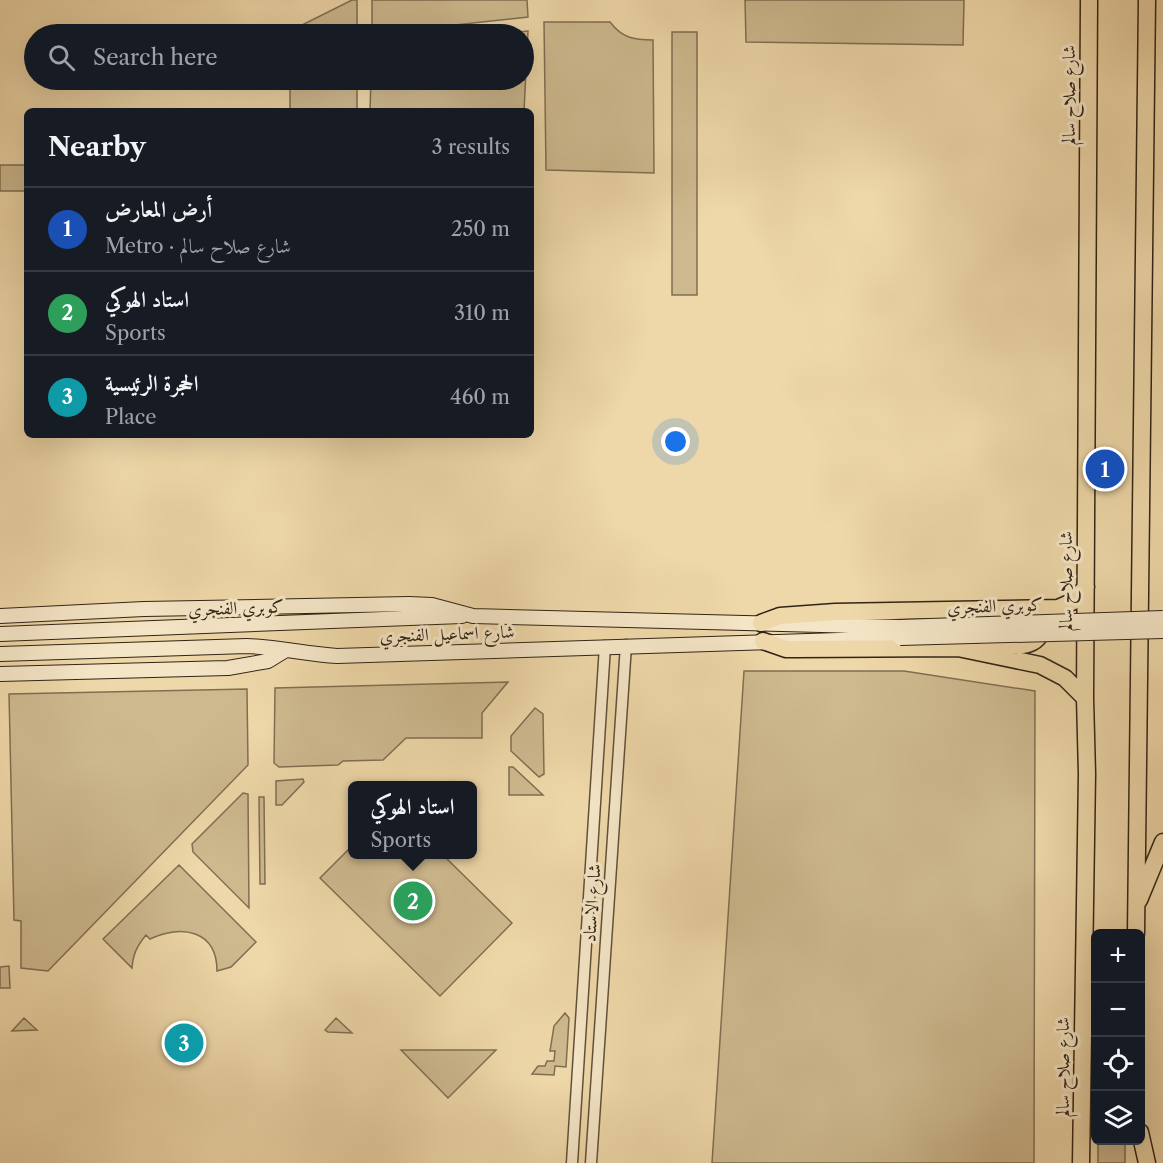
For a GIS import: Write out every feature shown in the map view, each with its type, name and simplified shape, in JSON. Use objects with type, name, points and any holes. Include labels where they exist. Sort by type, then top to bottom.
[{"type":"highway","name":"شارع صلاح سالم","points":[[1081,1163],[1087,794],[1085,698],[1089,0]]},
{"type":"highway","points":[[1136,929],[1148,0]]},
{"type":"highway","points":[[761,623],[780,616],[834,612],[1058,608],[1074,601],[1086,587]]},
{"type":"highway","points":[[763,641],[796,650],[1018,646],[1034,643],[1039,638],[1042,617],[1031,609]]},
{"type":"highway","points":[[958,648],[1040,665],[1065,678],[1085,698]]},
{"type":"highway","points":[[1136,909],[1163,842]]},
{"type":"highway","points":[[1135,1163],[1136,1145]]},
{"type":"highway","points":[[1143,1145],[1147,1163]]},
{"type":"main road","name":"شارع اسماعيل الفنجري","points":[[0,616],[144,609],[409,604],[432,605],[473,616],[761,623],[900,633]]},
{"type":"main road","name":"كوبري الفنجري","points":[[0,634],[473,616]]},
{"type":"main road","name":"كوبري الفنجري","points":[[900,633],[1163,618]]},
{"type":"main road","name":"كوبري الفنجري","points":[[900,633],[1163,631]]},
{"type":"main road","name":"شارع اسماعيل الفنجري","points":[[286,650],[337,656],[763,641],[900,633]]},
{"type":"main road","points":[[0,654],[247,646],[286,650]]},
{"type":"main road","points":[[0,674],[228,668],[268,660],[286,650]]},
{"type":"street","name":"شارع الاستاد","points":[[591,1163],[626,645]]},
{"type":"street","name":"شارع الاستاد","points":[[572,1163],[605,646]]},
{"type":"shaded area","points":[[352,0],[357,0],[357,24],[304,24]]},
{"type":"shaded area","points":[[372,0],[527,0],[528,17],[464,24],[372,24]]},
{"type":"shaded area","points":[[745,0],[964,0],[963,45],[746,42]]},
{"type":"shaded area","points":[[544,22],[610,22],[619,32],[629,37],[653,40],[654,173],[546,170]]},
{"type":"shaded area","points":[[672,32],[697,32],[697,295],[672,295]]},
{"type":"shaded area","points":[[290,90],[357,90],[357,108],[290,108]]},
{"type":"shaded area","points":[[371,90],[525,90],[524,108],[370,108]]},
{"type":"shaded area","points":[[0,165],[24,165],[24,191],[0,191]]},
{"type":"shaded area","points":[[744,671],[904,671],[1035,691],[1034,1163],[712,1163]]},
{"type":"shaded area","points":[[508,682],[482,713],[482,738],[406,738],[383,760],[343,761],[338,765],[279,767],[274,763],[275,688]]},
{"type":"shaded area","points":[[247,689],[248,765],[48,971],[21,968],[21,921],[14,920],[9,694]]},
{"type":"shaded area","points":[[535,708],[543,714],[544,774],[539,777],[511,751],[511,736]]},
{"type":"shaded area","points":[[509,767],[513,767],[543,795],[509,795]]},
{"type":"shaded area","points":[[303,779],[304,782],[282,805],[276,805],[276,781]]},
{"type":"shaded area","points":[[243,793],[248,794],[249,908],[193,852],[192,844]]},
{"type":"shaded area","points":[[259,797],[264,797],[265,884],[260,884]]},
{"type":"shaded area","points":[[348,850],[348,859],[447,859],[512,923],[440,996],[320,878]]},
{"type":"shaded area","points":[[179,865],[256,942],[231,967],[217,971],[211,947],[195,934],[174,932],[150,939],[146,935],[136,950],[132,968],[103,939]]},
{"type":"shaded area","points":[[9,966],[10,988],[0,988],[0,967]]},
{"type":"shaded area","points":[[565,1013],[569,1018],[566,1067],[555,1066],[554,1075],[532,1074],[538,1066],[545,1066],[547,1061],[554,1061],[555,1051],[550,1051],[554,1026]]},
{"type":"shaded area","points":[[24,1018],[37,1030],[12,1031]]},
{"type":"shaded area","points":[[336,1018],[352,1033],[325,1030]]},
{"type":"shaded area","points":[[401,1050],[496,1050],[448,1098]]},
{"type":"shaded area","points":[[1098,1145],[1125,1145],[1125,1163],[1098,1163]]},
{"type":"place","name":"أرض المعارض","points":[[1105,469]]},
{"type":"place","name":"استاد الهوكي","points":[[413,901]]},
{"type":"place","name":"الحجرة الرئيسية","points":[[184,1043]]}]
